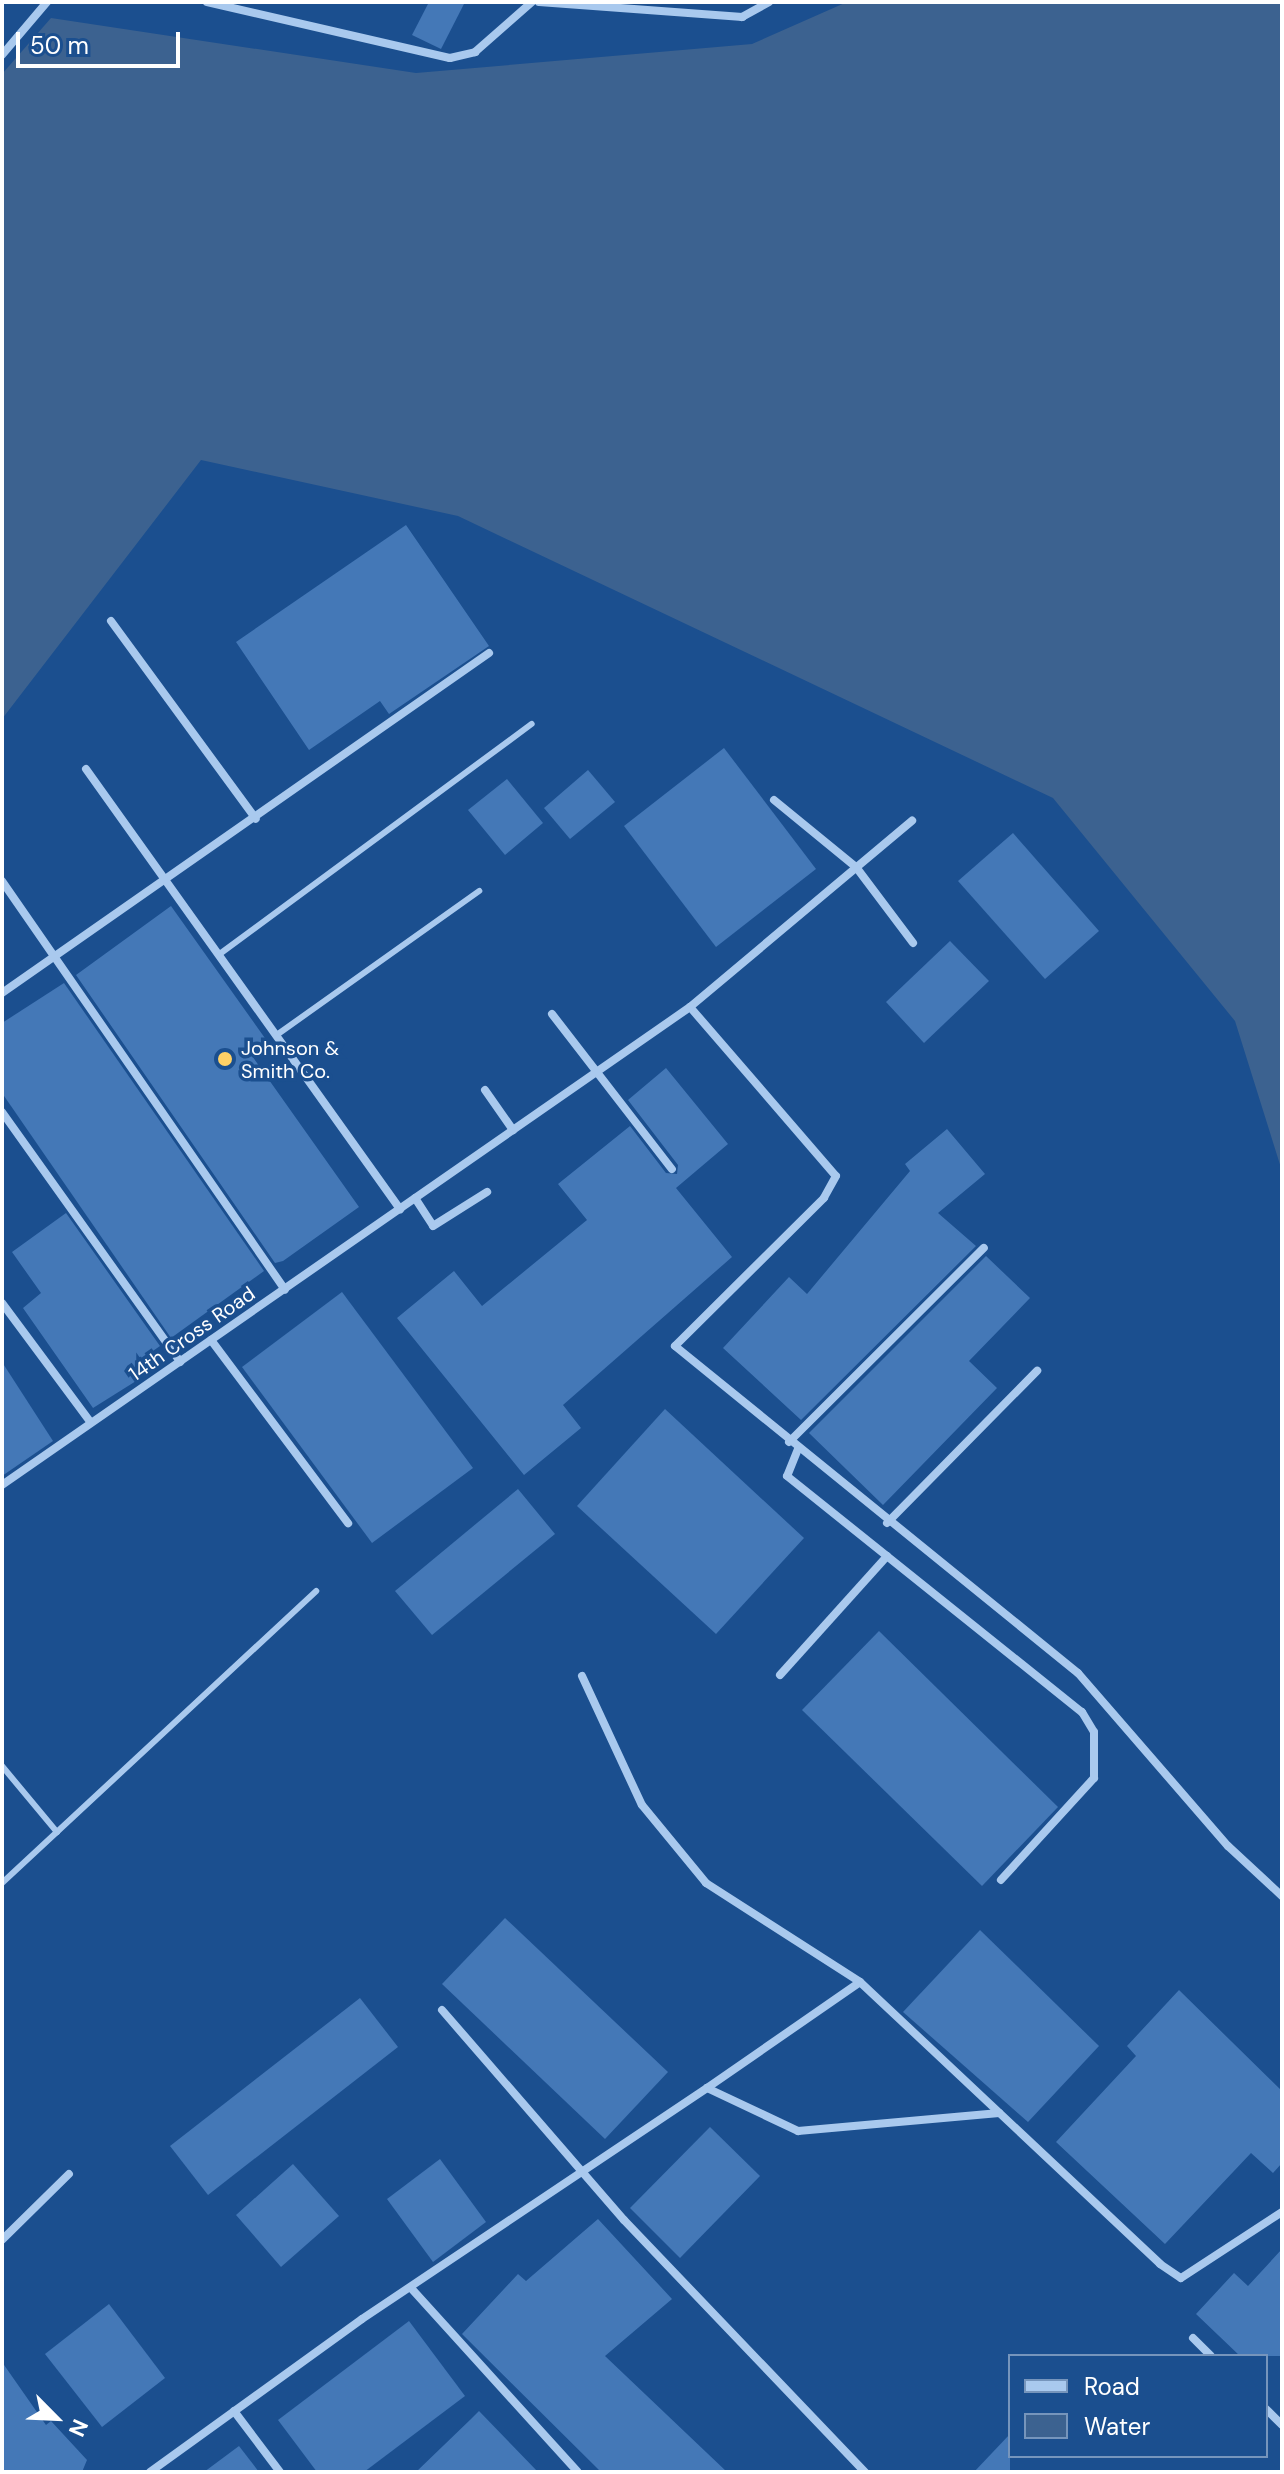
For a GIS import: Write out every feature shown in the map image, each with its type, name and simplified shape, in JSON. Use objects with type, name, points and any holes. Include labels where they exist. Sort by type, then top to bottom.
[{"type":"street","points":[[2,55],[47,2]]},
{"type":"street","points":[[207,2],[450,58],[475,52],[532,2]]},
{"type":"street","points":[[539,2],[742,17],[769,2]]},
{"type":"street","points":[[111,621],[256,819]]},
{"type":"street","points":[[2,993],[256,819],[489,653]]},
{"type":"street","points":[[86,769],[170,879],[400,1209]]},
{"type":"street","points":[[774,800],[856,867],[913,943]]},
{"type":"street","name":"14th Cross Road","points":[[2,1485],[690,1007],[912,821]]},
{"type":"street","points":[[2,881],[285,1289]]},
{"type":"street","points":[[690,1007],[836,1176],[824,1198],[675,1346],[887,1523],[1078,1673],[1228,1846],[1282,1896]]},
{"type":"street","points":[[552,1014],[672,1169]]},
{"type":"street","points":[[485,1090],[513,1130]]},
{"type":"street","points":[[2,1112],[180,1362]]},
{"type":"street","points":[[415,1198],[433,1226],[487,1192]]},
{"type":"street","points":[[789,1442],[984,1248]]},
{"type":"street","points":[[2,1303],[91,1423]]},
{"type":"street","points":[[211,1340],[348,1523]]},
{"type":"street","points":[[887,1523],[1037,1371]]},
{"type":"street","points":[[798,1449],[787,1476],[1082,1712],[1094,1732],[1094,1778],[1001,1880]]},
{"type":"street","points":[[780,1675],[887,1556]]},
{"type":"street","points":[[582,1676],[642,1805],[706,1883],[860,1982],[1181,2278],[1282,2212]]},
{"type":"street","points":[[150,2472],[411,2288],[587,2173],[860,1982]]},
{"type":"street","points":[[442,2010],[587,2173],[865,2472]]},
{"type":"street","points":[[707,2088],[798,2131],[999,2113]]},
{"type":"street","points":[[2,2240],[69,2174]]},
{"type":"street","points":[[411,2288],[578,2472]]},
{"type":"street","points":[[1193,2338],[1209,2354]]},
{"type":"street","points":[[234,2411],[280,2472]]},
{"type":"lane","points":[[221,953],[532,724]]},
{"type":"lane","points":[[278,1034],[479,891]]},
{"type":"lane","points":[[2,1883],[316,1591]]},
{"type":"lane","points":[[2,1766],[57,1832]]},
{"type":"water","points":[[847,2],[1282,2],[1282,1171],[1235,1021],[1053,798],[458,516],[201,460],[2,719],[2,74],[51,18],[416,73],[752,44]]},
{"type":"building","points":[[429,2],[465,2],[441,49],[412,35]]},
{"type":"building","points":[[406,525],[489,646],[389,714],[380,701],[309,750],[236,642]]},
{"type":"building","points":[[724,748],[816,869],[716,947],[624,826]]},
{"type":"building","points":[[588,770],[615,802],[570,839],[544,808]]},
{"type":"building","points":[[507,779],[543,823],[505,855],[468,810]]},
{"type":"building","points":[[1013,833],[1099,931],[1045,979],[958,881]]},
{"type":"building","points":[[171,906],[267,1041],[250,1053],[359,1207],[283,1261],[275,1263],[76,975]]},
{"type":"building","points":[[950,941],[989,981],[924,1043],[886,1002]]},
{"type":"building","points":[[64,983],[264,1271],[171,1338],[2,1093],[2,1023]]},
{"type":"building","points":[[666,1068],[728,1144],[676,1188],[732,1257],[563,1405],[581,1428],[524,1475],[397,1318],[454,1271],[482,1306],[587,1220],[558,1184],[630,1126],[666,1173],[677,1174],[678,1165],[628,1100]]},
{"type":"building","points":[[947,1129],[985,1174],[938,1213],[976,1246],[801,1420],[723,1348],[789,1277],[807,1294],[910,1171],[905,1164]]},
{"type":"building","points":[[66,1213],[160,1346],[150,1353],[160,1366],[93,1408],[23,1308],[41,1293],[12,1252]]},
{"type":"building","points":[[986,1256],[1030,1298],[969,1361],[997,1388],[883,1505],[809,1433]]},
{"type":"building","points":[[342,1292],[473,1468],[372,1543],[242,1367]]},
{"type":"building","points":[[2,1362],[53,1441],[2,1476]]},
{"type":"building","points":[[665,1409],[804,1538],[716,1634],[577,1506]]},
{"type":"building","points":[[518,1489],[555,1534],[432,1635],[395,1591]]},
{"type":"building","points":[[879,1631],[1058,1807],[982,1886],[802,1710]]},
{"type":"building","points":[[505,1918],[668,2072],[605,2139],[442,1984]]},
{"type":"building","points":[[980,1930],[1099,2046],[1028,2122],[903,2012]]},
{"type":"building","points":[[1179,1990],[1282,2091],[1282,2163],[1273,2173],[1251,2153],[1165,2244],[1056,2142],[1136,2056],[1127,2046]]},
{"type":"building","points":[[360,1998],[398,2047],[208,2195],[170,2146]]},
{"type":"building","points":[[710,2127],[760,2176],[680,2258],[630,2208]]},
{"type":"building","points":[[440,2159],[486,2222],[433,2262],[387,2199]]},
{"type":"building","points":[[293,2164],[339,2216],[281,2267],[236,2215]]},
{"type":"building","points":[[598,2219],[672,2299],[605,2356],[727,2472],[601,2472],[462,2334],[518,2274],[526,2281]]},
{"type":"building","points":[[1282,2249],[1282,2356],[1238,2354],[1196,2314],[1234,2273],[1248,2286]]},
{"type":"building","points":[[109,2304],[165,2378],[102,2427],[45,2354]]},
{"type":"building","points":[[409,2321],[465,2396],[364,2472],[317,2472],[278,2420]]},
{"type":"building","points":[[2,2362],[46,2425],[51,2421],[87,2460],[82,2472],[2,2472]]},
{"type":"building","points":[[479,2411],[538,2472],[416,2472],[471,2419]]},
{"type":"building","points":[[1008,2436],[1010,2472],[974,2472]]},
{"type":"building","points":[[239,2446],[259,2472],[204,2472]]},
{"type":"place","name":"Johnson & Smith Co.","points":[[225,1059]]}]
